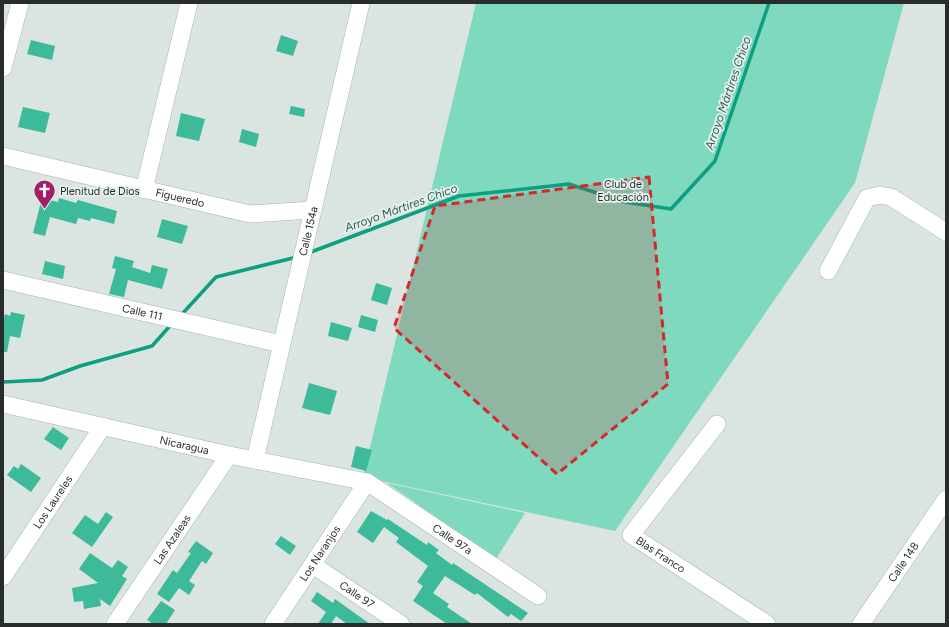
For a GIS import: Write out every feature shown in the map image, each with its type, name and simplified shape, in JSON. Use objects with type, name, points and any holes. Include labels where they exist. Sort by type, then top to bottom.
[{"type":"street","points":[[3,68],[20,3]]},
{"type":"street","points":[[144,190],[189,3]]},
{"type":"street","name":"Calle 154a","points":[[254,460],[362,3]]},
{"type":"street","name":"Figueredo","points":[[3,156],[250,214],[312,210]]},
{"type":"street","points":[[828,271],[866,198],[880,194],[891,197],[946,232]]},
{"type":"street","name":"Calle 111","points":[[3,280],[281,344]]},
{"type":"street","name":"Nicaragua","points":[[3,404],[229,455],[367,482]]},
{"type":"street","name":"Blas Franco","points":[[717,424],[631,536],[767,624]]},
{"type":"street","name":"Los Laureles","points":[[3,577],[103,426]]},
{"type":"street","name":"Las Azaleas","points":[[115,624],[229,455]]},
{"type":"street","name":"Los Naranjos","points":[[273,624],[367,482]]},
{"type":"street","name":"Calle 97a","points":[[367,482],[538,596]]},
{"type":"street","name":"Calle 148","points":[[861,624],[946,499]]},
{"type":"street","name":"Calle 97","points":[[313,565],[401,624]]},
{"type":"highlighted area","points":[[649,177],[668,384],[557,474],[394,328],[435,206]]},
{"type":"green space","name":"Club de Educación","points":[[476,3],[904,3],[855,183],[615,531],[363,477]]},
{"type":"green space","points":[[387,483],[525,513],[496,559]]},
{"type":"building","points":[[281,35],[298,41],[293,56],[276,51]]},
{"type":"building","points":[[31,40],[55,46],[52,60],[27,54]]},
{"type":"building","points":[[291,106],[305,109],[304,117],[289,114]]},
{"type":"building","points":[[23,107],[50,113],[45,133],[18,127]]},
{"type":"building","points":[[181,113],[205,119],[199,141],[176,136]]},
{"type":"building","points":[[242,129],[259,134],[256,147],[239,142]]},
{"type":"building","points":[[42,198],[58,202],[59,198],[76,203],[78,200],[117,211],[114,224],[91,218],[90,221],[78,218],[76,224],[50,217],[45,236],[33,233]]},
{"type":"building","points":[[162,219],[188,226],[182,244],[157,237]]},
{"type":"building","points":[[115,256],[134,261],[132,267],[150,273],[152,265],[168,269],[162,289],[128,280],[124,297],[109,294],[116,269],[112,268]]},
{"type":"building","points":[[45,261],[65,266],[63,279],[42,274]]},
{"type":"building","points":[[376,283],[392,288],[387,305],[371,300]]},
{"type":"building","points":[[11,312],[25,315],[20,338],[10,336],[7,352],[3,352],[3,322],[5,314],[10,316]]},
{"type":"building","points":[[361,315],[378,320],[375,332],[358,327]]},
{"type":"building","points":[[331,322],[352,328],[348,341],[328,336]]},
{"type":"building","points":[[309,383],[337,391],[330,415],[302,408]]},
{"type":"building","points":[[53,427],[69,438],[61,450],[44,439]]},
{"type":"building","points":[[356,446],[372,450],[366,471],[351,467]]},
{"type":"building","points":[[21,464],[41,478],[31,492],[7,475],[14,466],[18,469]]},
{"type":"building","points":[[371,511],[387,520],[388,519],[427,545],[428,542],[439,550],[436,553],[452,565],[453,563],[528,613],[521,621],[511,614],[508,617],[477,593],[475,595],[445,576],[433,593],[449,604],[447,607],[472,624],[447,624],[413,601],[423,586],[417,582],[428,566],[396,542],[399,538],[384,527],[373,543],[357,532]]},
{"type":"building","points":[[106,512],[113,517],[92,547],[72,533],[85,515],[98,524]]},
{"type":"building","points":[[281,536],[296,546],[290,555],[275,544]]},
{"type":"building","points":[[196,541],[213,553],[206,564],[202,561],[189,581],[195,585],[189,595],[179,588],[169,602],[157,594],[173,570],[177,573],[191,553],[188,552]]},
{"type":"building","points":[[90,553],[112,568],[118,560],[128,567],[122,576],[127,579],[110,606],[100,599],[101,606],[84,609],[83,601],[74,602],[72,588],[98,583],[79,569]]},
{"type":"building","points":[[317,592],[333,603],[335,599],[370,624],[347,624],[336,616],[331,624],[318,624],[326,612],[311,601]]},
{"type":"building","points":[[161,601],[175,610],[166,624],[153,624],[147,620]]},
{"type":"waterway","name":"Arroyo Mártires Chico","points":[[311,252],[459,196],[569,184],[625,202],[671,209],[715,161],[769,3]]},
{"type":"waterway","name":"Arroyo Mártires Chico","points":[[183,313],[216,277],[293,258]]},
{"type":"waterway","name":"Arroyo Mártires Chico","points":[[3,382],[42,380],[80,366],[152,346],[169,327]]},
{"type":"place","name":"Plenitud de Dios","points":[[44,210]]}]
